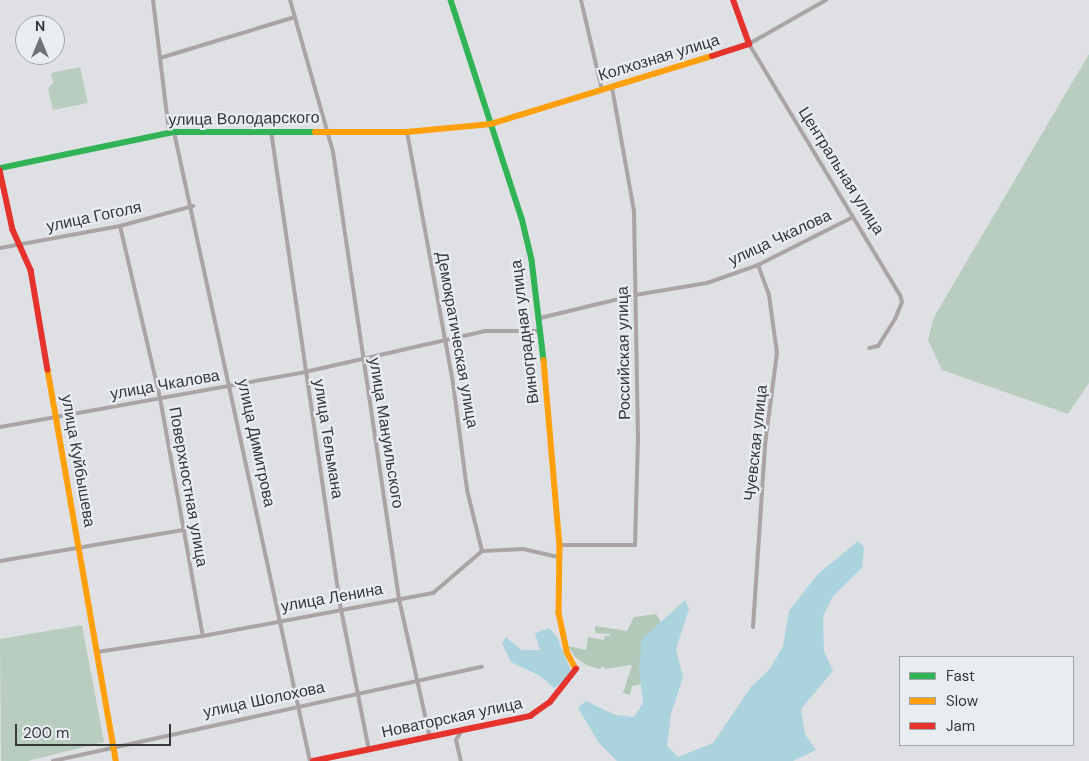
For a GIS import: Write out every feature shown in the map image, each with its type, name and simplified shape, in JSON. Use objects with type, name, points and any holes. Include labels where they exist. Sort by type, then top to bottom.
[{"type":"street","name":"улица Димитрова","points":[[153,0],[172,132],[193,206],[281,620],[297,706],[311,761]]},
{"type":"street","name":"улица Мануильского","points":[[290,0],[328,131],[399,599],[430,738]]},
{"type":"street","name":"Виноградная улица","points":[[451,0],[522,218],[540,318],[560,545],[560,625],[567,652],[577,668]]},
{"type":"street","points":[[581,0],[602,90]]},
{"type":"street","name":"Центральная улица","points":[[733,0],[749,44],[902,299],[895,319],[878,346],[870,348]]},
{"type":"street","name":"Колхозная улица","points":[[491,124],[749,44],[826,0]]},
{"type":"street","points":[[160,58],[295,17]]},
{"type":"street","name":"Российская улица","points":[[560,545],[635,545],[638,440],[632,190],[612,87]]},
{"type":"street","name":"улица Володарского","points":[[0,169],[172,132],[407,132],[491,124]]},
{"type":"street","name":"улица Тельмана","points":[[271,131],[305,372],[342,609],[369,750]]},
{"type":"street","name":"Демократическая улица","points":[[407,132],[445,339],[467,490],[482,551]]},
{"type":"street","name":"улица Куйбышева","points":[[0,169],[9,218],[19,245],[30,265],[80,548],[95,652],[116,761]]},
{"type":"street","name":"улица Гоголя","points":[[0,248],[120,226],[193,206]]},
{"type":"street","name":"улица Чкалова","points":[[540,318],[635,295],[707,284],[758,265],[853,217]]},
{"type":"street","name":"Поверхностная улица","points":[[120,226],[160,398],[203,636]]},
{"type":"street","name":"Чуевская улица","points":[[753,627],[765,445],[777,354],[770,295],[758,265]]},
{"type":"street","name":"улица Чкалова","points":[[0,427],[305,372],[485,331],[541,330]]},
{"type":"street","points":[[0,561],[184,530]]},
{"type":"street","points":[[482,551],[523,549],[559,557]]},
{"type":"street","name":"улица Ленина","points":[[95,652],[203,636],[399,599],[442,588],[482,551]]},
{"type":"street","name":"улица Шолохова","points":[[53,761],[417,679],[482,667]]},
{"type":"street","name":"Новаторская улица","points":[[311,761],[461,732],[541,711],[577,668]]},
{"type":"street","points":[[461,732],[456,740],[457,753],[462,761]]},
{"type":"green space","points":[[1089,54],[1089,383],[1068,414],[942,370],[928,340],[934,317]]},
{"type":"green space","points":[[80,67],[88,103],[53,110],[48,88],[53,83],[51,73]]},
{"type":"green space","points":[[656,614],[662,624],[642,639],[641,684],[632,686],[630,695],[623,693],[632,665],[604,669],[604,666],[600,669],[586,665],[575,657],[568,646],[586,650],[588,637],[604,640],[605,636],[610,636],[610,634],[595,633],[595,626],[627,631],[634,617]]},
{"type":"green space","points":[[82,625],[104,742],[28,761],[1,761],[0,639]]},
{"type":"water","points":[[858,541],[864,547],[862,568],[833,596],[823,616],[824,651],[833,671],[801,709],[805,734],[816,750],[793,761],[617,761],[599,743],[578,708],[586,701],[615,715],[634,717],[643,703],[639,668],[642,639],[685,600],[689,609],[676,649],[683,677],[671,714],[667,746],[678,757],[713,743],[751,687],[770,669],[783,646],[789,611],[817,575]]},
{"type":"water","points":[[549,628],[557,637],[571,671],[567,679],[554,688],[540,676],[511,662],[502,643],[506,637],[521,650],[540,650],[535,633]]},
{"type":"traffic: fast","points":[[451,0],[522,218],[532,260],[544,360]]},
{"type":"traffic: fast","points":[[0,168],[174,132],[315,132]]},
{"type":"traffic: slow","points":[[315,132],[407,132],[491,124],[712,56]]},
{"type":"traffic: slow","points":[[544,360],[560,545],[559,613],[567,652],[576,669]]},
{"type":"traffic: slow","points":[[48,370],[116,761]]},
{"type":"traffic: jam","points":[[712,56],[749,44],[733,0]]},
{"type":"traffic: jam","points":[[0,170],[13,230],[31,270],[48,370]]},
{"type":"traffic: jam","points":[[313,761],[530,716],[550,702],[576,669]]}]
